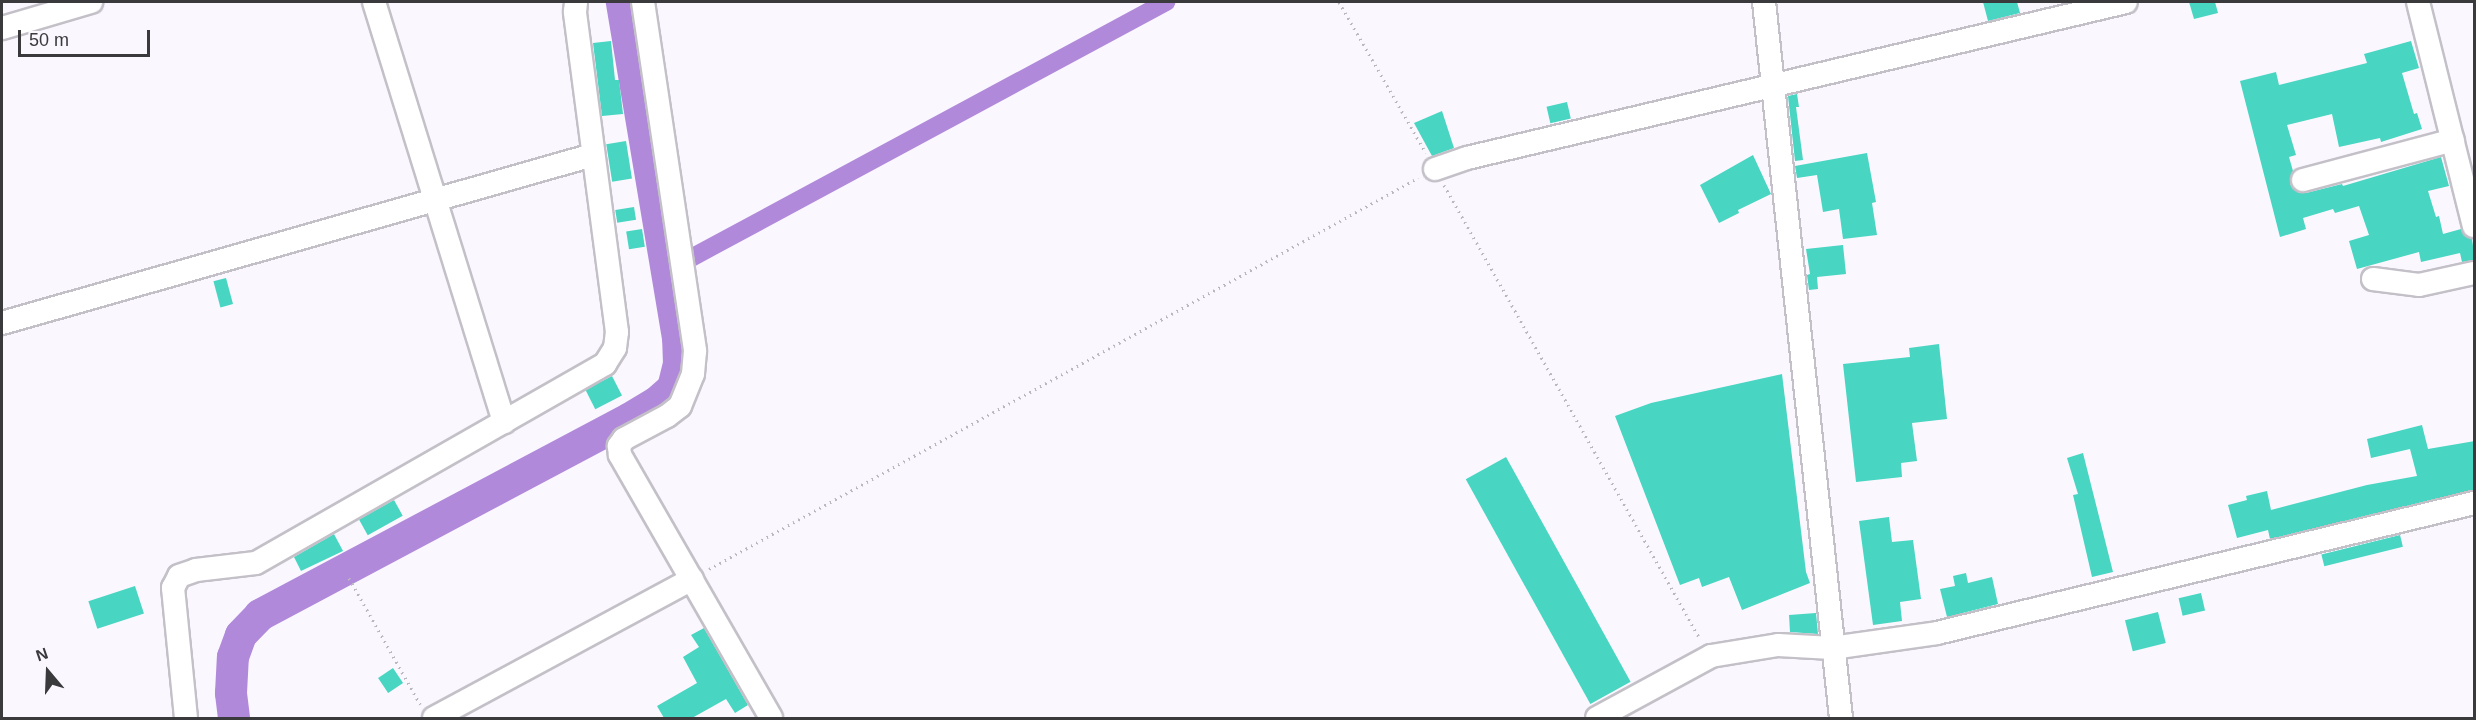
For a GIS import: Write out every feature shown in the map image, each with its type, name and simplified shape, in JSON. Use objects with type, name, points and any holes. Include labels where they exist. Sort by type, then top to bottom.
[{"type":"street","points":[[2,28],[91,2]]},
{"type":"street","points":[[375,2],[504,422]]},
{"type":"street","points":[[186,718],[173,588],[179,576],[196,570],[256,563],[605,364],[615,348],[617,332],[575,12],[576,2]]},
{"type":"street","points":[[643,2],[695,351],[693,374],[680,406],[667,416],[624,439],[619,446],[620,455],[771,718]]},
{"type":"street","points":[[1764,2],[1841,718]]},
{"type":"street","points":[[1435,169],[1467,158],[1772,88],[2126,2]]},
{"type":"street","points":[[2418,2],[2475,226]]},
{"type":"street","points":[[2302,180],[2453,140]]},
{"type":"street","points":[[2,323],[435,198],[593,155]]},
{"type":"street","points":[[2373,279],[2419,285],[2475,273]]},
{"type":"street","points":[[1597,718],[1711,656],[1778,645],[1832,648],[1937,633],[2475,503]]},
{"type":"street","points":[[428,713],[692,579]]},
{"type":"path","points":[[1339,2],[1711,656]]},
{"type":"path","points":[[692,579],[1435,169]]},
{"type":"path","points":[[349,578],[428,713]]},
{"type":"building","points":[[1983,2],[2017,2],[2020,13],[1988,21]]},
{"type":"building","points":[[2189,2],[2215,2],[2218,13],[2194,19]]},
{"type":"building","points":[[611,41],[615,80],[619,80],[623,114],[602,116],[593,43]]},
{"type":"building","points":[[2411,41],[2419,68],[2402,73],[2414,114],[2417,113],[2422,129],[2381,142],[2380,138],[2339,147],[2332,114],[2287,125],[2296,155],[2289,157],[2293,171],[2290,184],[2299,193],[2306,193],[2342,184],[2343,186],[2441,157],[2449,186],[2428,191],[2436,217],[2439,216],[2443,234],[2461,229],[2465,236],[2472,239],[2475,260],[2462,262],[2460,253],[2421,262],[2419,252],[2357,269],[2349,241],[2369,235],[2359,206],[2335,213],[2333,209],[2303,218],[2306,229],[2280,237],[2240,81],[2276,72],[2279,85],[2367,63],[2364,54]]},
{"type":"building","points":[[1797,94],[1799,107],[1796,107],[1803,160],[1795,161],[1788,96]]},
{"type":"building","points":[[1567,102],[1571,119],[1550,123],[1547,107]]},
{"type":"building","points":[[1442,111],[1454,148],[1432,156],[1414,123]]},
{"type":"building","points":[[626,141],[632,179],[612,182],[606,144]]},
{"type":"building","points":[[1867,153],[1876,202],[1872,203],[1877,235],[1843,239],[1839,209],[1823,212],[1817,175],[1797,178],[1795,166]]},
{"type":"building","points":[[1753,155],[1771,194],[1738,210],[1739,213],[1719,223],[1700,185]]},
{"type":"building","points":[[634,207],[636,220],[617,223],[615,210]]},
{"type":"building","points":[[642,229],[645,247],[629,249],[626,232]]},
{"type":"building","points":[[1843,245],[1846,274],[1817,277],[1818,289],[1809,290],[1807,275],[1810,274],[1806,249]]},
{"type":"building","points":[[226,278],[233,304],[220,307],[213,281]]},
{"type":"building","points":[[1939,344],[1947,419],[1912,423],[1917,461],[1901,463],[1902,477],[1856,482],[1843,364],[1910,357],[1909,348]]},
{"type":"building","points":[[1782,374],[1806,572],[1810,583],[1742,610],[1729,577],[1702,587],[1699,578],[1680,585],[1615,416],[1651,403]]},
{"type":"building","points":[[612,376],[622,396],[595,409],[585,390]]},
{"type":"building","points":[[2422,425],[2428,449],[2475,441],[2475,490],[2270,539],[2268,530],[2237,538],[2228,505],[2247,500],[2246,496],[2267,491],[2271,510],[2367,485],[2417,476],[2410,449],[2371,458],[2367,439]]},
{"type":"building","points":[[2083,453],[2113,572],[2092,577],[2073,495],[2078,494],[2067,458]]},
{"type":"building","points":[[1506,457],[1631,682],[1590,704],[1466,479]]},
{"type":"building","points":[[394,500],[403,516],[368,535],[359,519]]},
{"type":"building","points":[[1889,517],[1892,542],[1913,540],[1921,599],[1900,602],[1902,621],[1873,625],[1859,521]]},
{"type":"building","points":[[334,534],[343,551],[301,571],[294,557]]},
{"type":"building","points":[[2400,535],[2403,547],[2324,566],[2321,555]]},
{"type":"building","points":[[1966,573],[1968,583],[1992,577],[1998,604],[1947,617],[1940,589],[1955,586],[1953,576]]},
{"type":"building","points":[[135,586],[144,614],[97,629],[88,601]]},
{"type":"building","points":[[2201,593],[2205,611],[2183,616],[2179,598]]},
{"type":"building","points":[[2158,612],[2166,643],[2133,651],[2125,620]]},
{"type":"building","points":[[1816,613],[1818,634],[1790,632],[1789,615]]},
{"type":"building","points":[[704,628],[748,705],[735,713],[726,699],[692,718],[664,718],[657,706],[697,683],[683,657],[699,647],[691,635]]},
{"type":"building","points":[[393,668],[403,683],[388,693],[378,678]]},
{"type":"waterway","points":[[234,718],[231,693],[233,657],[241,635],[260,615],[629,419],[656,403],[673,388],[679,364],[678,338],[622,2]]},
{"type":"waterway","points":[[691,258],[1166,2]]}]
